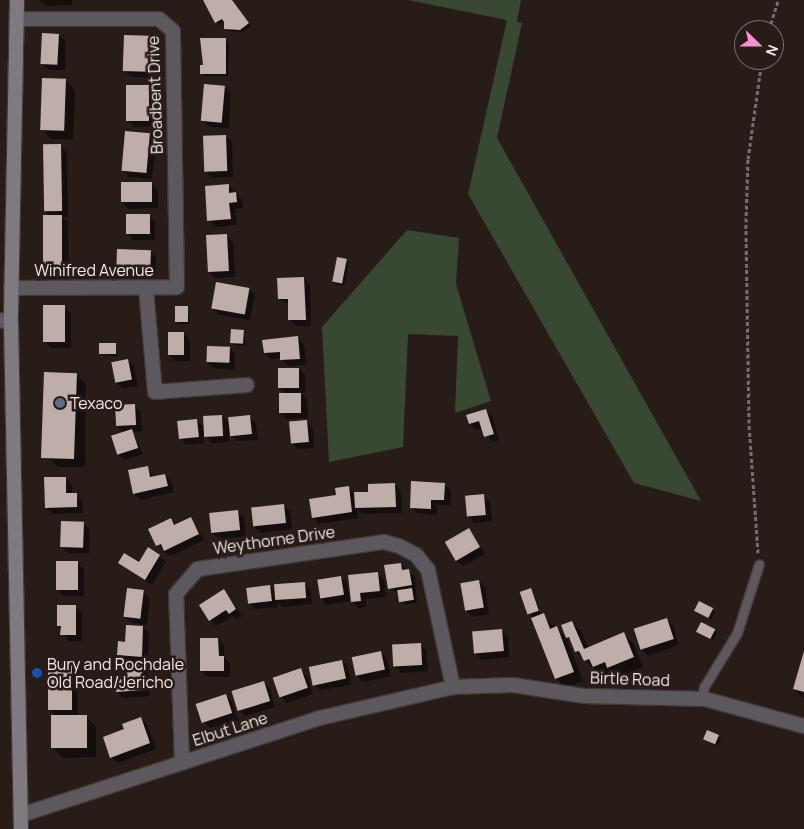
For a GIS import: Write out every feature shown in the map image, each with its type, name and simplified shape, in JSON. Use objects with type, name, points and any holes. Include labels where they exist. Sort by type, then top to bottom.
[{"type":"main road","points":[[17,0],[11,288],[6,321],[21,822]]},
{"type":"street","name":"Broadbent Drive","points":[[17,19],[159,19],[173,31],[176,287]]},
{"type":"street","name":"Winifred Avenue","points":[[11,288],[146,289],[176,287]]},
{"type":"street","points":[[146,289],[155,392],[247,386]]},
{"type":"street","name":"Weythorne Drive","points":[[182,764],[176,594],[198,569],[384,542],[399,546],[416,555],[428,570],[453,687]]},
{"type":"street","name":"Birtle Road","points":[[453,687],[513,685],[584,696],[702,699],[804,726]]},
{"type":"street","name":"Elbut Lane","points":[[21,822],[182,764],[320,718],[453,687]]},
{"type":"lane","points":[[702,699],[704,687],[737,632],[759,564]]},
{"type":"path","points":[[773,20],[778,0]]},
{"type":"path","points":[[759,564],[749,423],[746,222],[748,159],[761,70]]},
{"type":"green space","points":[[408,0],[521,0],[517,22],[522,23],[497,138],[701,501],[634,483],[468,194],[507,20]]},
{"type":"green space","points":[[407,230],[459,238],[456,284],[491,401],[455,413],[458,336],[408,334],[403,447],[329,462],[322,327]]},
{"type":"building","points":[[203,0],[232,0],[249,23],[240,30],[224,29],[222,19],[215,23]]},
{"type":"building","points":[[42,33],[59,34],[57,65],[40,64]]},
{"type":"building","points":[[124,35],[149,36],[148,72],[123,71]]},
{"type":"building","points":[[200,38],[226,38],[226,74],[200,74],[200,65],[203,65]]},
{"type":"building","points":[[42,78],[66,79],[64,131],[40,130]]},
{"type":"building","points":[[204,84],[225,86],[222,123],[201,121]]},
{"type":"building","points":[[126,85],[149,85],[149,121],[126,121]]},
{"type":"building","points":[[125,131],[150,133],[146,173],[122,171]]},
{"type":"building","points":[[226,135],[227,171],[204,172],[203,136]]},
{"type":"building","points":[[43,144],[61,144],[62,211],[44,211]]},
{"type":"building","points":[[121,182],[152,182],[152,202],[121,202]]},
{"type":"building","points":[[229,184],[229,193],[236,192],[237,202],[229,203],[231,219],[207,221],[205,186]]},
{"type":"building","points":[[126,214],[150,214],[150,234],[126,234]]},
{"type":"building","points":[[43,215],[62,215],[62,276],[43,276]]},
{"type":"building","points":[[227,234],[229,271],[208,272],[206,235]]},
{"type":"building","points":[[117,249],[151,250],[150,270],[116,269]]},
{"type":"building","points":[[337,257],[347,259],[342,283],[332,282]]},
{"type":"building","points":[[304,277],[306,320],[288,320],[288,299],[278,299],[277,278]]},
{"type":"building","points":[[216,282],[249,288],[245,314],[211,309]]},
{"type":"building","points":[[43,305],[65,305],[65,342],[43,342]]},
{"type":"building","points":[[175,306],[188,306],[188,322],[175,322]]},
{"type":"building","points":[[231,329],[244,330],[243,344],[230,343]]},
{"type":"building","points":[[168,332],[184,332],[184,355],[168,355]]},
{"type":"building","points":[[298,336],[300,359],[280,360],[280,352],[264,353],[262,340]]},
{"type":"building","points":[[99,343],[116,343],[116,354],[99,354]]},
{"type":"building","points":[[207,346],[230,347],[229,363],[206,362]]},
{"type":"building","points":[[128,359],[132,380],[115,383],[111,362]]},
{"type":"building","points":[[278,368],[299,368],[299,388],[278,388]]},
{"type":"building","points":[[44,372],[77,373],[74,459],[41,458]]},
{"type":"building","points":[[279,393],[301,393],[301,413],[279,413]]},
{"type":"building","points":[[135,404],[136,425],[116,426],[115,405]]},
{"type":"building","points":[[486,409],[494,434],[484,437],[479,421],[469,424],[466,415]]},
{"type":"building","points":[[222,415],[223,436],[204,437],[203,416]]},
{"type":"building","points":[[250,415],[252,434],[230,436],[228,417]]},
{"type":"building","points":[[197,419],[199,437],[179,439],[177,421]]},
{"type":"building","points":[[307,420],[309,442],[291,443],[289,422]]},
{"type":"building","points":[[132,429],[138,448],[117,455],[111,436]]},
{"type":"building","points":[[148,466],[150,477],[165,474],[168,486],[133,494],[128,470]]},
{"type":"building","points":[[44,477],[66,477],[66,493],[77,493],[77,507],[45,508]]},
{"type":"building","points":[[411,481],[445,483],[444,500],[431,500],[431,509],[410,508]]},
{"type":"building","points":[[395,483],[396,507],[355,508],[354,492],[368,492],[368,484]]},
{"type":"building","points":[[349,486],[352,512],[312,518],[309,499],[336,495],[335,488]]},
{"type":"building","points":[[484,494],[486,515],[467,517],[465,496]]},
{"type":"building","points":[[284,504],[286,523],[253,526],[251,507]]},
{"type":"building","points":[[238,510],[240,530],[211,533],[209,513]]},
{"type":"building","points":[[191,517],[199,534],[164,551],[161,544],[156,546],[148,529],[171,518],[174,525]]},
{"type":"building","points":[[61,521],[84,522],[83,548],[60,547]]},
{"type":"building","points":[[469,528],[480,547],[456,561],[445,542]]},
{"type":"building","points":[[148,547],[160,555],[145,580],[118,563],[124,553],[139,562]]},
{"type":"building","points":[[56,561],[78,561],[78,590],[56,590]]},
{"type":"building","points":[[401,563],[402,570],[409,569],[412,585],[388,589],[384,565]]},
{"type":"building","points":[[378,572],[380,591],[360,593],[361,601],[351,602],[348,575]]},
{"type":"building","points":[[341,576],[344,595],[320,599],[317,580]]},
{"type":"building","points":[[479,580],[484,608],[465,611],[460,583]]},
{"type":"building","points":[[305,582],[306,598],[275,600],[274,584]]},
{"type":"building","points":[[270,585],[272,601],[248,604],[246,588]]},
{"type":"building","points":[[127,588],[144,590],[140,619],[123,617]]},
{"type":"building","points":[[412,588],[414,600],[399,602],[397,590]]},
{"type":"building","points":[[531,588],[539,611],[527,615],[520,592]]},
{"type":"building","points":[[224,589],[236,609],[229,614],[226,610],[209,621],[199,605]]},
{"type":"building","points":[[699,601],[713,608],[708,618],[694,611]]},
{"type":"building","points":[[57,605],[76,605],[76,635],[60,635],[61,626],[57,626]]},
{"type":"building","points":[[544,613],[550,629],[557,626],[574,672],[555,679],[531,618]]},
{"type":"building","points":[[667,618],[674,639],[641,650],[634,629]]},
{"type":"building","points":[[572,621],[584,649],[624,632],[634,657],[607,668],[605,662],[593,667],[589,659],[584,661],[579,651],[575,652],[569,637],[566,638],[561,625]]},
{"type":"building","points":[[701,622],[715,629],[710,639],[696,632]]},
{"type":"building","points":[[126,625],[143,626],[142,657],[117,655],[118,641],[125,642]]},
{"type":"building","points":[[502,629],[504,651],[474,654],[472,632]]},
{"type":"building","points":[[200,638],[218,638],[219,656],[224,656],[224,671],[200,671]]},
{"type":"building","points":[[421,643],[422,665],[393,666],[392,645]]},
{"type":"building","points":[[381,651],[385,670],[356,676],[352,657]]},
{"type":"building","points":[[804,651],[804,692],[793,689]]},
{"type":"building","points":[[342,660],[346,679],[313,686],[309,667]]},
{"type":"building","points":[[141,661],[144,690],[116,692],[115,680],[127,679],[126,662]]},
{"type":"building","points":[[48,662],[72,662],[72,710],[48,710]]},
{"type":"building","points":[[301,668],[308,688],[279,698],[273,678]]},
{"type":"building","points":[[264,681],[270,701],[238,711],[231,691]]},
{"type":"building","points":[[226,694],[232,713],[202,723],[196,704]]},
{"type":"building","points":[[51,715],[87,715],[87,748],[51,748]]},
{"type":"building","points":[[141,717],[150,743],[110,758],[103,737],[124,729],[122,724]]},
{"type":"building","points":[[707,730],[719,735],[715,744],[703,739]]},
{"type":"place","name":"Texaco","points":[[60,403]]},
{"type":"place","name":"Bury and Rochdale Old Road/Jericho","points":[[37,673]]}]
